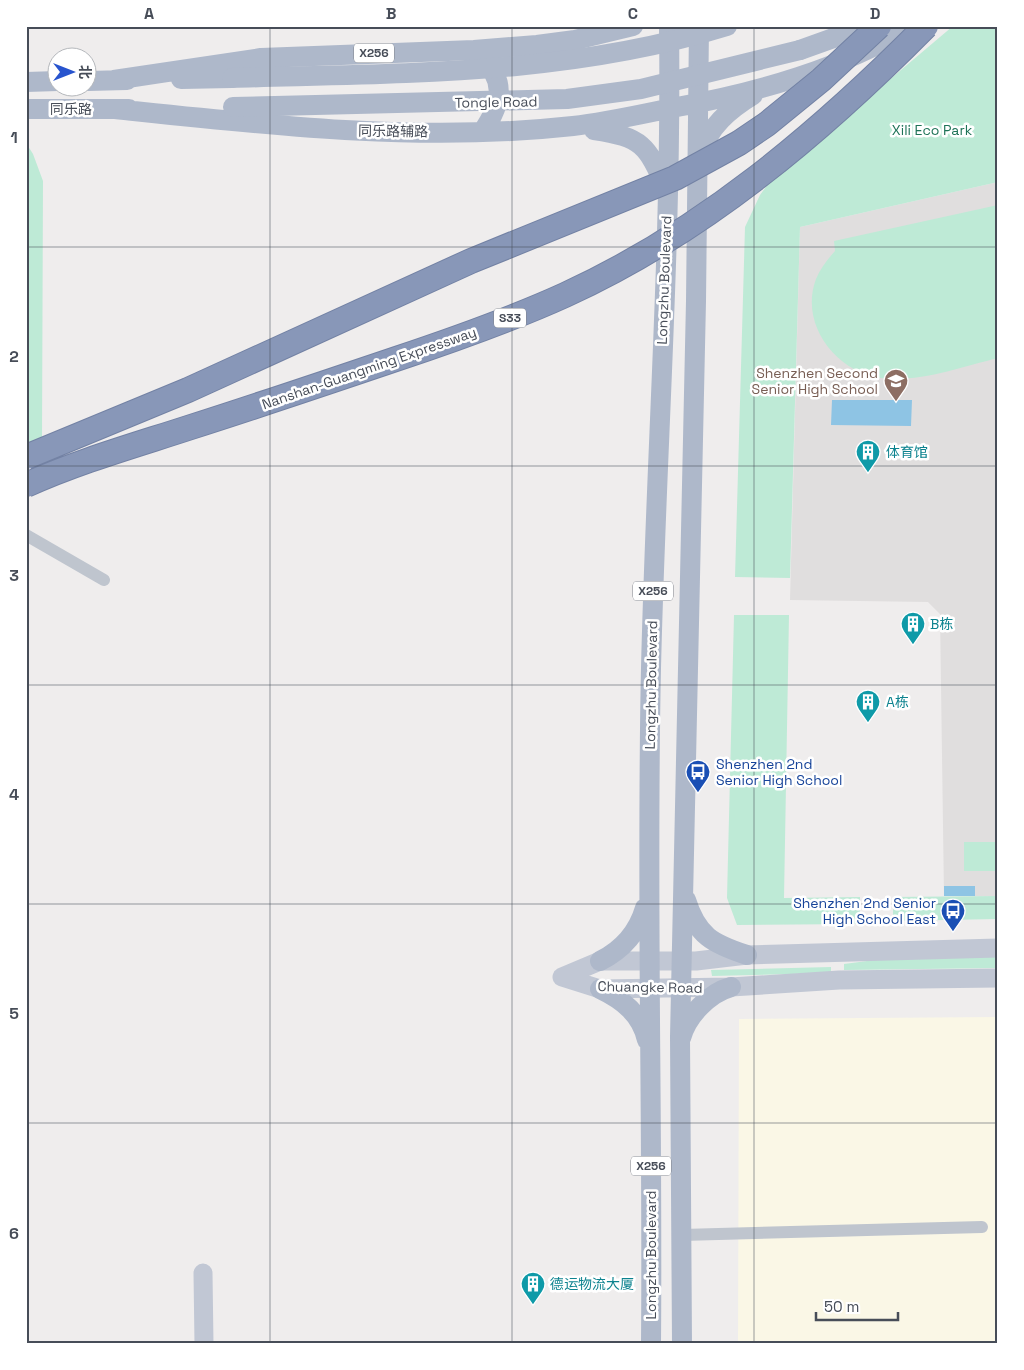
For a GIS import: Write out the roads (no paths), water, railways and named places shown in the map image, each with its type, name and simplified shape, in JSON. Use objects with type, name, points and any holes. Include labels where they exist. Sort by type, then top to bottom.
[{"type":"highway","points":[[26,457],[232,371],[471,261],[675,178],[739,143],[767,124],[821,80],[879,26]]},
{"type":"highway","name":"Nanshan-Guangming Expressway","points":[[26,485],[94,459],[282,398],[472,333],[542,306],[595,281],[669,240],[752,182],[828,117],[926,26]]},
{"type":"main road","points":[[576,40],[612,26]]},
{"type":"main road","name":"X256","points":[[114,80],[233,60],[474,50],[576,40],[634,26]]},
{"type":"main road","name":"Longzhu Boulevard","points":[[651,1344],[648,896],[655,541],[668,193],[669,26]]},
{"type":"main road","name":"X256","points":[[682,1344],[680,988],[699,26]]},
{"type":"main road","points":[[114,80],[232,78],[520,67],[644,49],[727,26]]},
{"type":"main road","name":"Tongle Road","points":[[115,109],[530,102],[575,98],[641,89],[800,50],[867,26]]},
{"type":"main road","points":[[696,190],[699,164],[709,135],[726,114],[767,86],[814,72],[854,56],[912,26]]},
{"type":"main road","points":[[474,50],[491,67],[499,86],[496,109],[483,131]]},
{"type":"main road","name":"同乐路","points":[[98,81],[114,80]]},
{"type":"main road","name":"同乐路","points":[[26,82],[48,81]]},
{"type":"main road","name":"同乐路辅路","points":[[115,109],[330,131],[483,131],[570,126],[632,118],[767,86]]},
{"type":"main road","name":"同乐路","points":[[26,109],[115,109]]},
{"type":"main road","name":"X256","points":[[570,126],[616,132],[636,140],[649,153],[668,193]]},
{"type":"main road","points":[[683,882],[690,914],[702,933],[718,945],[747,955]]},
{"type":"main road","points":[[600,961],[618,950],[634,933],[641,921],[648,896]]},
{"type":"main road","name":"Chuangke Road","points":[[998,948],[875,949],[838,954],[747,955],[681,961],[600,961],[562,977],[600,989],[731,987],[839,980],[998,978]]},
{"type":"main road","points":[[838,954],[839,980]]},
{"type":"main road","points":[[680,1048],[686,1026],[701,1006],[716,993],[731,987]]},
{"type":"main road","points":[[600,989],[621,1000],[634,1012],[646,1034],[650,1050]]},
{"type":"main road","points":[[204,1273],[204,1344]]},
{"type":"main road","points":[[644,1344],[651,1320]]},
{"type":"street","points":[[26,536],[100,578]]},
{"type":"street","points":[[682,1235],[982,1227]]},
{"type":"water","points":[[832,400],[912,400],[911,426],[831,425]]},
{"type":"water","points":[[944,886],[975,886],[975,896],[944,896]]},
{"type":"place","name":"Shenzhen Second Senior High School","points":[[896,402]]},
{"type":"place","name":"体育馆","points":[[868,473]]},
{"type":"place","name":"B栋","points":[[913,645]]},
{"type":"place","name":"A栋","points":[[868,723]]},
{"type":"place","name":"Shenzhen 2nd Senior High School","points":[[698,793]]},
{"type":"place","name":"Shenzhen 2nd Senior High School East","points":[[953,932]]},
{"type":"place","name":"德运物流大厦","points":[[533,1305]]},
{"type":"park label","name":"Xili Eco Park","points":[[932,130]]}]
